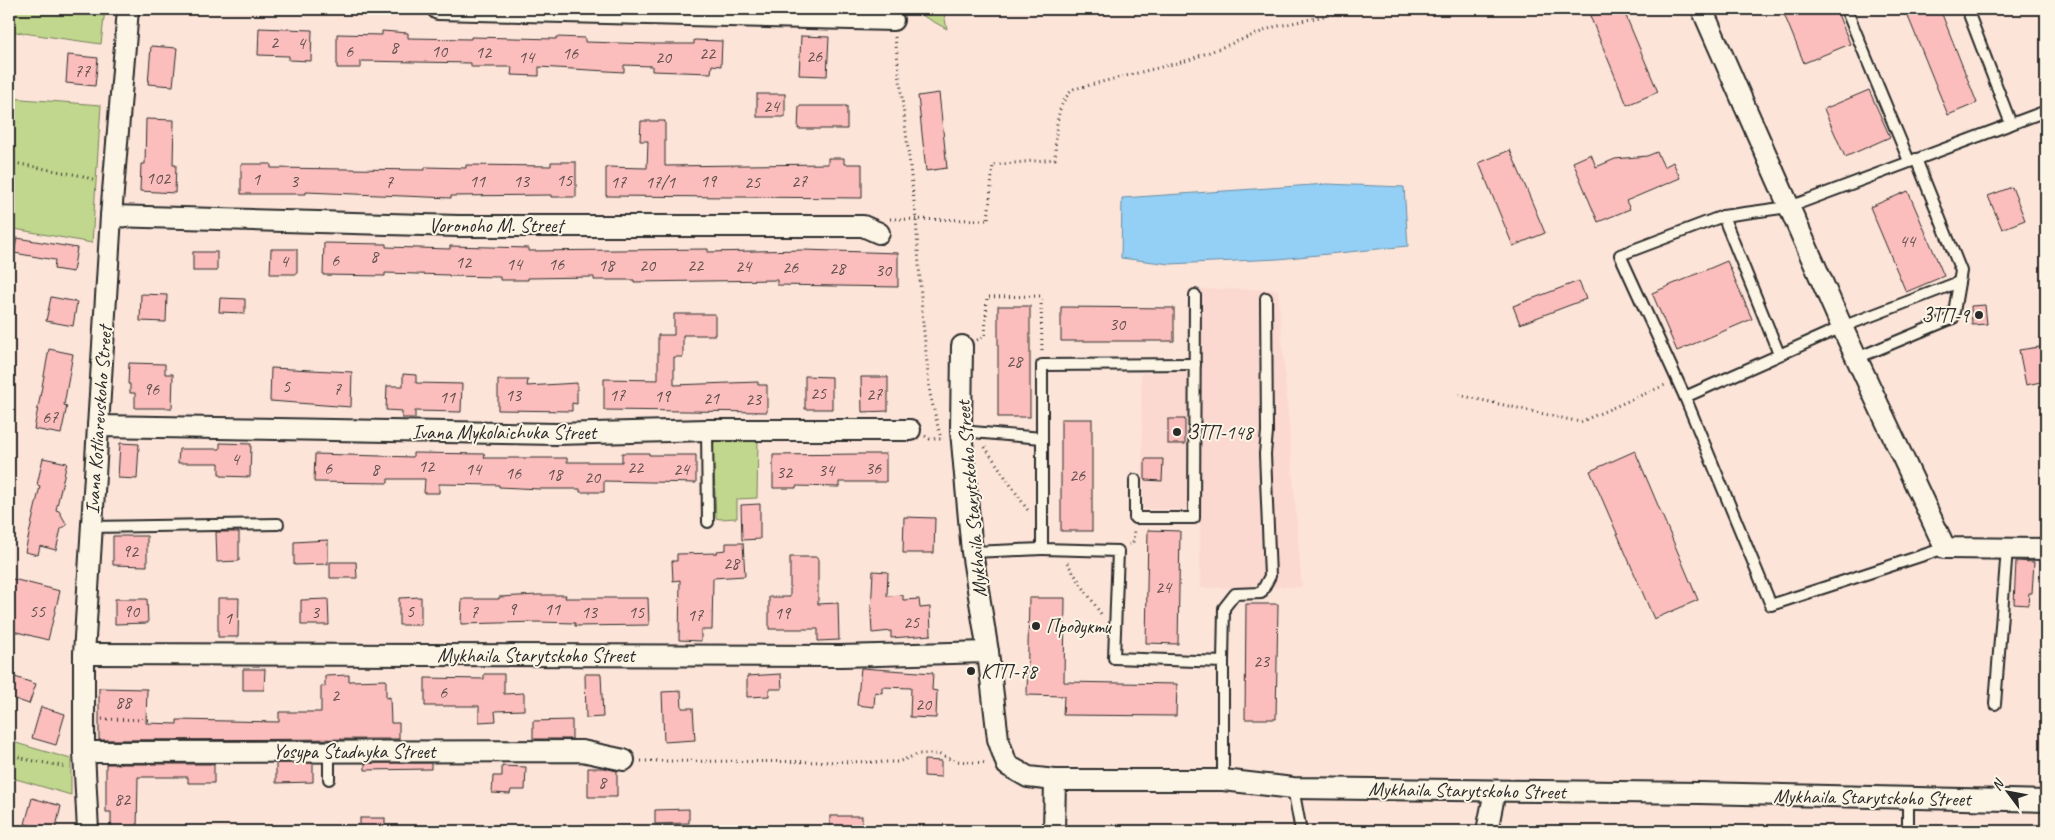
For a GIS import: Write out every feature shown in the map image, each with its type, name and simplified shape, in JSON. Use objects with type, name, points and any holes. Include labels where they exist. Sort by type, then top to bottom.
[{"type":"street","name":"Ivana Kotliarevskoho Street","points":[[88,831],[84,761],[84,654],[111,216],[128,9]]},
{"type":"street","points":[[438,9],[893,20]]},
{"type":"street","points":[[1702,9],[1842,327],[1945,548],[2046,549]]},
{"type":"street","name":"Voronoho M. Street","points":[[111,216],[458,226],[871,230]]},
{"type":"street","name":"Mykhaila Starytskoho Street","points":[[962,346],[961,435],[972,552],[988,652],[998,739],[1007,765],[1028,777],[1055,780],[1223,780],[1293,788],[1699,793],[2046,801]]},
{"type":"street","name":"Ivana Mykolaichuka Street","points":[[98,426],[556,434],[707,430],[910,430]]},
{"type":"street","name":"Mykhaila Starytskoho Street","points":[[84,654],[841,656],[988,652]]},
{"type":"street","name":"Yosypa Stadnyka Street","points":[[84,761],[330,751],[582,751],[624,760]]},
{"type":"street","points":[[1054,831],[1055,780]]},
{"type":"street","points":[[1487,831],[1495,791]]},
{"type":"lane","points":[[1846,9],[1961,271],[1953,318],[1857,358]]},
{"type":"lane","points":[[1967,9],[2011,124]]},
{"type":"lane","points":[[1945,548],[1771,605],[1685,397],[1620,255],[1723,216],[1789,207],[2046,111]]},
{"type":"lane","points":[[1723,216],[1779,354]]},
{"type":"lane","points":[[1685,397],[1842,327],[1959,282]]},
{"type":"lane","points":[[1135,480],[1135,518],[1194,518],[1195,295]]},
{"type":"lane","points":[[1223,780],[1224,608],[1235,594],[1262,593],[1270,576],[1265,454],[1267,432],[1266,298]]},
{"type":"lane","points":[[1042,549],[1042,365],[1195,364]]},
{"type":"lane","points":[[707,430],[708,522]]},
{"type":"lane","points":[[961,435],[1042,438]]},
{"type":"lane","points":[[91,527],[278,524]]},
{"type":"lane","points":[[1995,704],[2007,548]]},
{"type":"lane","points":[[972,552],[1042,549],[1118,551],[1114,658],[1223,662]]},
{"type":"lane","points":[[329,779],[330,751]]},
{"type":"lane","points":[[1293,788],[1301,831]]},
{"type":"lane","points":[[1908,798],[1908,831]]},
{"type":"path","points":[[871,230],[884,219],[988,220],[993,165],[1056,159],[1057,122],[1066,94],[1074,89],[1189,60],[1274,27],[1356,9]]},
{"type":"path","points":[[893,20],[916,219],[930,394],[941,439]]},
{"type":"path","points":[[9,162],[83,176],[114,188]]},
{"type":"path","points":[[962,346],[985,336],[987,297],[1041,296],[1042,365]]},
{"type":"path","points":[[1459,396],[1580,422],[1677,379]]},
{"type":"path","points":[[910,430],[930,438],[941,439],[961,435]]},
{"type":"path","points":[[1118,551],[1133,543],[1135,518]]},
{"type":"path","points":[[84,719],[152,720]]},
{"type":"path","points":[[9,754],[29,760],[84,761]]},
{"type":"path","points":[[624,760],[898,762],[918,754],[938,754],[955,761],[1007,765]]},
{"type":"shaded area","points":[[1188,289],[1278,289],[1302,587],[1200,588],[1200,510],[1143,509],[1141,373],[1188,372]]},
{"type":"green space","points":[[9,9],[105,9],[101,44],[9,31]]},
{"type":"green space","points":[[910,9],[943,9],[947,29]]},
{"type":"green space","points":[[9,98],[101,105],[92,243],[9,228]]},
{"type":"green space","points":[[717,438],[758,439],[757,498],[737,499],[737,518],[716,518],[713,444]]},
{"type":"green space","points":[[9,741],[71,759],[71,795],[9,777]]},
{"type":"water","points":[[1327,184],[1404,187],[1408,246],[1278,259],[1170,264],[1121,258],[1122,198]]},
{"type":"building","points":[[1607,9],[1623,9],[1658,92],[1627,105],[1590,16]]},
{"type":"building","points":[[1782,9],[1836,9],[1850,44],[1804,63]]},
{"type":"building","points":[[1905,9],[1940,9],[1977,103],[1948,115]]},
{"type":"building","points":[[259,28],[312,30],[311,61],[289,60],[289,56],[258,55]]},
{"type":"building","points":[[382,31],[408,33],[408,38],[556,39],[556,37],[585,38],[585,42],[653,44],[694,44],[694,40],[722,41],[721,66],[712,65],[711,73],[652,71],[652,66],[624,65],[624,72],[539,67],[539,76],[511,75],[512,67],[471,67],[471,63],[361,61],[361,68],[337,68],[337,34],[382,35]]},
{"type":"building","points":[[801,36],[829,37],[827,76],[799,75]]},
{"type":"building","points":[[151,46],[177,48],[173,86],[148,84]]},
{"type":"building","points":[[68,55],[98,58],[95,86],[66,83]]},
{"type":"building","points":[[1869,90],[1890,137],[1845,157],[1824,109]]},
{"type":"building","points":[[939,93],[947,168],[926,171],[918,96]]},
{"type":"building","points":[[757,94],[785,94],[785,117],[757,117]]},
{"type":"building","points":[[799,106],[847,106],[847,129],[798,129]]},
{"type":"building","points":[[146,119],[174,120],[173,165],[176,165],[175,193],[140,191],[141,164],[145,164]]},
{"type":"building","points":[[641,121],[665,121],[665,166],[828,164],[828,158],[844,158],[844,164],[862,164],[862,198],[606,196],[606,167],[647,168],[648,141],[640,141]]},
{"type":"building","points":[[1510,150],[1545,233],[1513,246],[1479,163]]},
{"type":"building","points":[[1657,152],[1664,167],[1673,162],[1680,178],[1626,201],[1630,209],[1598,222],[1573,162],[1591,154],[1596,167],[1615,159],[1647,156]]},
{"type":"building","points":[[551,162],[576,162],[576,197],[551,197],[551,195],[451,196],[451,198],[306,192],[306,194],[241,194],[241,164],[271,164],[271,168],[425,170],[425,167],[466,168],[466,165],[551,166]]},
{"type":"building","points":[[2012,187],[2025,220],[2002,229],[1988,196]]},
{"type":"building","points":[[1908,191],[1944,276],[1906,292],[1870,207]]},
{"type":"building","points":[[17,238],[77,248],[73,272],[54,269],[55,260],[14,253]]},
{"type":"building","points":[[324,243],[386,244],[386,247],[450,249],[450,246],[529,248],[529,251],[708,249],[708,252],[803,250],[898,253],[898,287],[777,285],[777,280],[634,282],[634,280],[594,280],[594,277],[500,280],[500,277],[385,273],[385,276],[323,275]]},
{"type":"building","points":[[271,249],[297,249],[297,274],[270,274]]},
{"type":"building","points":[[193,252],[217,252],[217,271],[193,271]]},
{"type":"building","points":[[1727,261],[1752,319],[1677,351],[1652,293]]},
{"type":"building","points":[[1579,281],[1586,299],[1520,324],[1513,306]]},
{"type":"building","points":[[141,294],[167,295],[166,322],[140,321]]},
{"type":"building","points":[[51,297],[77,302],[73,326],[46,321]]},
{"type":"building","points":[[220,298],[245,299],[245,313],[219,312]]},
{"type":"building","name":"ЗТП-9","points":[[1985,305],[1987,324],[1972,325],[1971,306]]},
{"type":"building","points":[[998,306],[1030,306],[1030,417],[998,417]]},
{"type":"building","points":[[1061,307],[1174,308],[1174,341],[1061,341]]},
{"type":"building","points":[[674,314],[715,314],[715,335],[683,335],[683,357],[674,357],[674,385],[758,382],[758,385],[767,385],[767,412],[604,410],[604,379],[658,380],[658,335],[674,335]]},
{"type":"building","points":[[2046,346],[2046,381],[2026,385],[2019,350]]},
{"type":"building","points":[[49,349],[73,354],[64,405],[67,406],[61,434],[34,429]]},
{"type":"building","points":[[129,363],[165,364],[165,374],[173,374],[172,408],[135,408],[135,393],[130,393],[130,384],[128,384]]},
{"type":"building","points":[[271,368],[352,372],[351,407],[270,401]]},
{"type":"building","points":[[403,374],[416,375],[416,383],[462,384],[461,412],[415,411],[415,418],[402,418],[402,411],[386,410],[387,386],[403,386]]},
{"type":"building","points":[[805,376],[832,377],[832,409],[805,409]]},
{"type":"building","points":[[861,377],[888,377],[888,411],[862,412]]},
{"type":"building","points":[[498,380],[528,380],[527,386],[577,383],[577,404],[572,403],[572,411],[498,410]]},
{"type":"building","points":[[1061,419],[1092,419],[1092,531],[1061,531]]},
{"type":"building","name":"ЗТП-148","points":[[1168,419],[1185,419],[1185,444],[1168,444]]},
{"type":"building","points":[[120,443],[139,444],[137,479],[118,478]]},
{"type":"building","points":[[220,443],[251,444],[250,477],[221,476],[219,474],[219,463],[178,463],[179,449],[220,449]]},
{"type":"building","points":[[1635,451],[1698,600],[1654,619],[1590,471]]},
{"type":"building","points":[[413,453],[485,454],[484,458],[567,458],[567,462],[622,462],[622,453],[696,455],[696,483],[604,481],[604,492],[580,492],[580,489],[499,487],[499,485],[439,484],[439,493],[424,493],[425,479],[388,479],[388,483],[314,482],[315,454],[413,457]]},
{"type":"building","points":[[886,454],[886,482],[839,482],[839,487],[796,486],[796,488],[773,488],[773,455]]},
{"type":"building","points":[[43,458],[67,463],[56,510],[59,511],[67,525],[61,529],[56,550],[40,546],[38,555],[25,552],[40,486],[37,485]]},
{"type":"building","points":[[1145,459],[1163,459],[1162,481],[1145,480]]},
{"type":"building","points":[[760,504],[760,539],[742,540],[741,505]]},
{"type":"building","points":[[904,517],[935,518],[934,553],[903,553]]},
{"type":"building","points":[[1148,530],[1180,531],[1178,644],[1146,643]]},
{"type":"building","points":[[216,532],[239,532],[239,561],[217,562]]},
{"type":"building","points":[[113,536],[147,536],[147,566],[113,565]]},
{"type":"building","points":[[328,540],[328,564],[294,565],[294,542]]},
{"type":"building","points":[[726,543],[743,543],[745,576],[713,578],[712,630],[701,630],[701,641],[679,640],[680,580],[673,581],[672,561],[677,561],[677,554],[717,553],[717,551],[726,550]]},
{"type":"building","points":[[790,557],[818,557],[818,604],[838,603],[839,640],[818,641],[818,629],[769,629],[769,597],[790,597]]},
{"type":"building","points":[[2016,561],[2034,562],[2032,593],[2029,593],[2028,605],[2014,604]]},
{"type":"building","points":[[330,562],[356,562],[357,578],[330,578]]},
{"type":"building","points":[[873,571],[888,572],[887,596],[903,595],[903,600],[919,599],[920,608],[930,607],[931,635],[891,638],[891,631],[872,633]]},
{"type":"building","points":[[9,578],[60,591],[48,640],[9,630]]},
{"type":"building","points":[[566,595],[565,598],[648,598],[649,625],[575,626],[575,623],[538,622],[461,624],[462,599],[499,599],[499,597]]},
{"type":"building","points":[[421,597],[421,625],[399,625],[399,598]]},
{"type":"building","points":[[218,598],[239,598],[238,637],[218,637]]},
{"type":"building","points":[[1029,598],[1065,598],[1064,682],[1177,684],[1176,716],[1063,715],[1064,696],[1027,695]]},
{"type":"building","points":[[115,599],[147,599],[148,623],[115,624]]},
{"type":"building","points":[[328,599],[329,625],[301,625],[301,600]]},
{"type":"building","points":[[1246,604],[1278,604],[1276,719],[1245,719]]},
{"type":"building","points":[[861,668],[933,673],[932,690],[937,691],[936,718],[910,717],[911,688],[882,687],[882,693],[875,692],[874,707],[857,705]]},
{"type":"building","points":[[243,669],[265,669],[264,690],[243,690]]},
{"type":"building","points":[[484,674],[504,674],[504,694],[524,693],[524,710],[495,711],[496,721],[479,722],[479,706],[425,706],[425,678],[484,679]]},
{"type":"building","points":[[585,674],[601,674],[603,717],[586,718]]},
{"type":"building","points":[[781,674],[782,689],[769,689],[769,696],[747,697],[747,676]]},
{"type":"building","points":[[9,675],[36,684],[29,704],[9,697]]},
{"type":"building","points":[[349,675],[349,681],[386,680],[386,698],[390,697],[391,723],[399,723],[399,739],[99,740],[99,688],[147,689],[146,723],[177,724],[177,720],[279,722],[279,712],[321,712],[321,686],[325,687],[325,676]]},
{"type":"building","points":[[681,691],[682,708],[693,708],[695,740],[664,742],[662,692]]},
{"type":"building","points":[[41,707],[65,714],[56,745],[32,738]]},
{"type":"building","points":[[572,720],[572,739],[533,739],[533,721]]},
{"type":"building","points":[[924,760],[941,761],[941,777],[924,776]]},
{"type":"building","points":[[276,763],[313,763],[313,782],[276,783]]},
{"type":"building","points":[[365,763],[431,763],[431,769],[365,770]]},
{"type":"building","points":[[106,764],[214,764],[214,783],[188,783],[188,777],[138,777],[137,831],[111,831],[111,812],[106,812]]},
{"type":"building","points":[[502,766],[526,767],[525,790],[511,790],[510,794],[492,793],[493,776],[502,776]]},
{"type":"building","points":[[588,768],[604,768],[617,771],[617,797],[588,797]]},
{"type":"building","points":[[32,798],[61,806],[55,831],[25,824]]},
{"type":"building","points":[[689,809],[689,823],[655,824],[655,810]]},
{"type":"building","points":[[830,816],[862,816],[862,831],[830,831]]},
{"type":"building","points":[[360,818],[385,818],[385,831],[360,831]]},
{"type":"place","name":"ЗТП-9","points":[[1979,315]]},
{"type":"place","name":"ЗТП-148","points":[[1177,432]]},
{"type":"place","name":"Продукти","points":[[1036,626]]},
{"type":"place","name":"КТП-78","points":[[971,671]]}]
